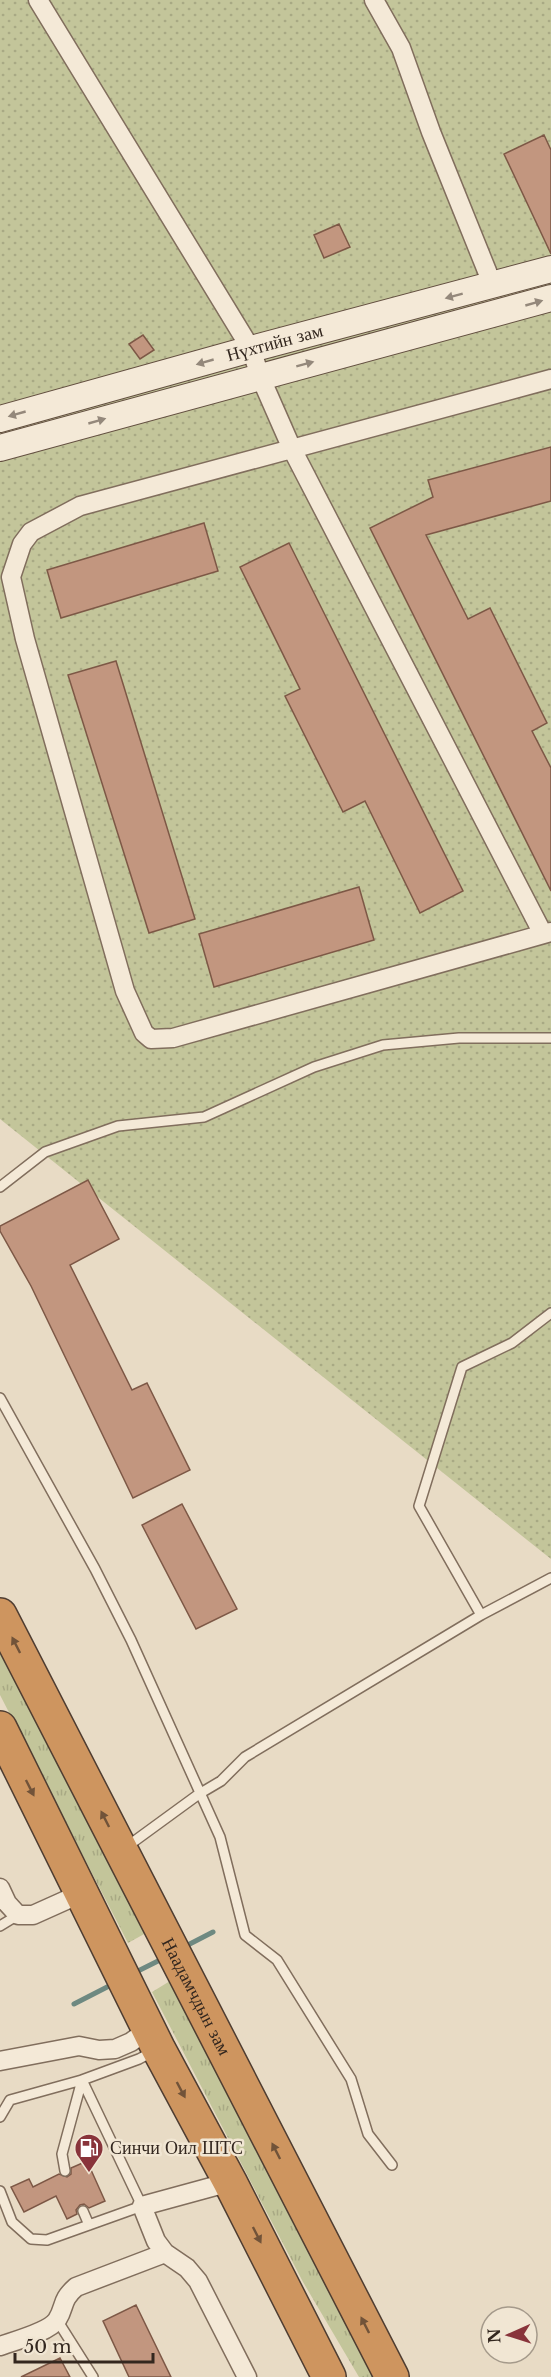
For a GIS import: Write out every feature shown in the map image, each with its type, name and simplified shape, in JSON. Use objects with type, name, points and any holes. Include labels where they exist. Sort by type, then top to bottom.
[{"type":"highway","name":"Наадамчдын зам","points":[[0,1615],[392,2377]]},
{"type":"highway","points":[[0,1728],[148,2026],[329,2377]]},
{"type":"main road","name":"Нүхтийн зам","points":[[0,419],[551,269]]},
{"type":"main road","name":"Нүхтийн зам","points":[[0,448],[551,298]]},
{"type":"street","points":[[38,0],[251,349],[260,376],[292,449],[547,933],[173,1038],[151,1039],[144,1033],[125,991],[25,639],[11,577],[22,544],[31,532],[80,506],[292,449],[551,379]]},
{"type":"street","points":[[374,0],[400,48],[493,286]]},
{"type":"street","points":[[0,1888],[18,1915],[33,1915],[82,1893]]},
{"type":"street","points":[[0,2061],[79,2046],[99,2050],[115,2049],[131,2043],[148,2026]]},
{"type":"street","points":[[230,2182],[142,2206],[156,2241],[165,2253],[187,2268],[198,2281],[247,2377]]},
{"type":"street","points":[[0,2346],[49,2327],[57,2320],[66,2296],[76,2287],[165,2253]]},
{"type":"lane","points":[[0,1187],[45,1152],[118,1126],[204,1118],[314,1067],[383,1045],[459,1038],[551,1038]]},
{"type":"lane","points":[[480,1615],[419,1506],[462,1367],[512,1343],[551,1313]]},
{"type":"lane","points":[[0,1398],[121,1620],[220,1837],[245,1935],[277,1960],[351,2079],[368,2134],[392,2165]]},
{"type":"lane","points":[[122,1850],[221,1780],[245,1757],[480,1615],[551,1578]]},
{"type":"lane","points":[[0,1926],[18,1915]]},
{"type":"lane","points":[[0,2116],[10,2100],[82,2080],[139,2059],[148,2026]]},
{"type":"lane","points":[[65,2171],[62,2154],[82,2080]]},
{"type":"lane","points":[[0,2191],[12,2222],[32,2239],[47,2240],[142,2206],[82,2080]]},
{"type":"lane","points":[[83,2211],[89,2225]]},
{"type":"lane","points":[[57,2320],[93,2377]]},
{"type":"green space","points":[[0,0],[551,0],[551,1559],[0,1119]]},
{"type":"green space","points":[[0,1648],[146,1933],[128,1943],[0,1695]]},
{"type":"green space","points":[[170,1981],[374,2377],[359,2377],[303,2282],[152,1992]]},
{"type":"building","points":[[544,135],[551,150],[551,254],[504,154]]},
{"type":"building","points":[[339,224],[350,247],[324,258],[314,235]]},
{"type":"building","points":[[143,335],[154,350],[140,359],[129,344]]},
{"type":"building","points":[[551,447],[551,501],[426,535],[468,619],[490,608],[547,723],[532,731],[551,768],[551,891],[370,528],[433,497],[428,480]]},
{"type":"building","points":[[204,523],[218,571],[61,618],[47,570]]},
{"type":"building","points":[[289,543],[463,891],[420,913],[365,801],[343,812],[285,696],[300,689],[240,567]]},
{"type":"building","points":[[116,661],[195,919],[149,933],[68,675]]},
{"type":"building","points":[[359,887],[374,940],[214,987],[199,934]]},
{"type":"building","points":[[88,1180],[119,1239],[70,1265],[132,1390],[147,1383],[190,1470],[133,1498],[31,1286],[0,1231],[0,1226]]},
{"type":"building","points":[[182,1504],[237,1609],[196,1629],[142,1525]]},
{"type":"building","points":[[87,2161],[105,2201],[89,2208],[84,2204],[80,2205],[76,2210],[77,2214],[67,2219],[56,2196],[24,2212],[11,2187],[29,2179],[33,2187],[59,2174],[67,2177],[71,2174],[71,2168]]},
{"type":"building","points":[[136,2305],[171,2377],[129,2377],[103,2321]]},
{"type":"building","points":[[60,2358],[70,2377],[21,2377]]},
{"type":"waterway","points":[[182,1948],[213,1932]]},
{"type":"waterway","points":[[132,1974],[164,1958]]},
{"type":"waterway","points":[[74,2004],[113,1984]]},
{"type":"place","name":"Синчи Оил ШТС","points":[[89,2174]]}]
